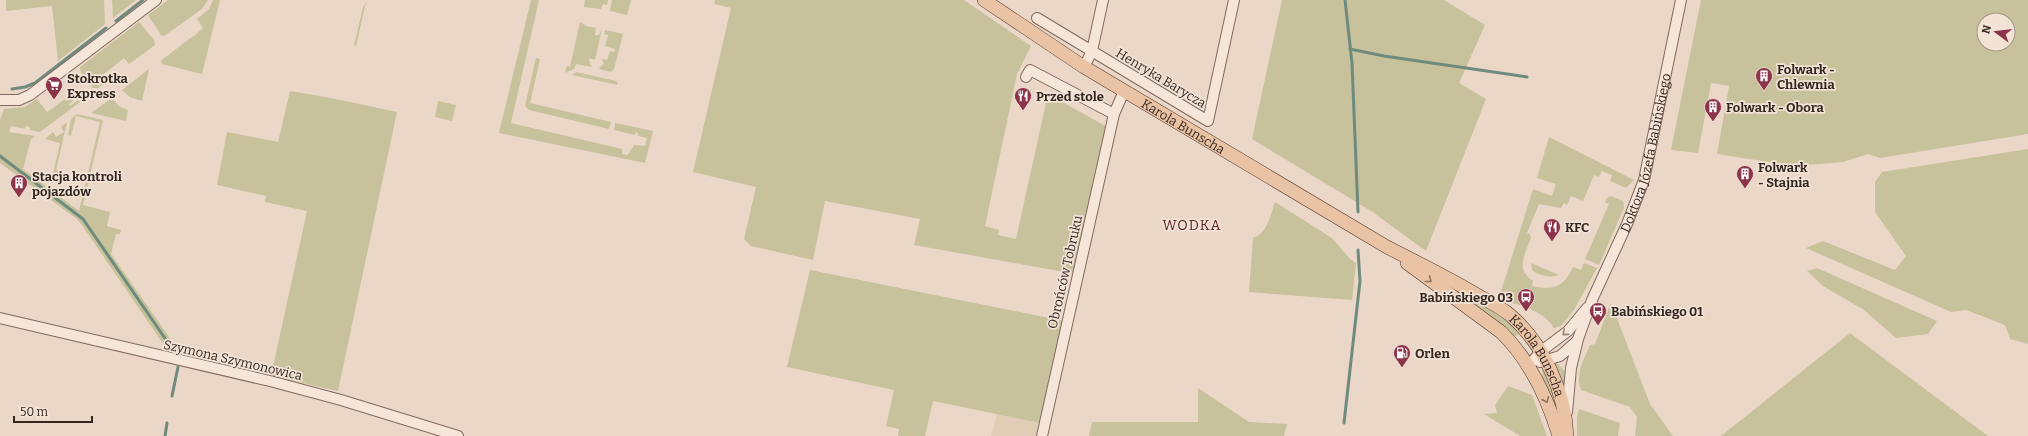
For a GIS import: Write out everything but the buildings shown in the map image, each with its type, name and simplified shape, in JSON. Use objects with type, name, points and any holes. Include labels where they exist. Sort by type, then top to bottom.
[{"type":"main road","name":"Karola Bunscha","points":[[984,0],[1084,68],[1387,247],[1440,273],[1510,314],[1528,334],[1543,356],[1561,396],[1566,418]]},
{"type":"main road","name":"Karola Bunscha","points":[[1387,247],[1500,332],[1514,345],[1529,366]]},
{"type":"main road","points":[[1529,366],[1541,390],[1559,436]]},
{"type":"main road","name":"Doktora Józefa Babińskiego","points":[[1566,418],[1567,436]]},
{"type":"street","points":[[0,100],[19,100],[30,95],[156,0]]},
{"type":"street","points":[[1084,68],[1092,51],[1104,0]]},
{"type":"street","name":"Henryka Barycza","points":[[1037,18],[1208,121],[1234,0]]},
{"type":"street","name":"Doktora Józefa Babińskiego","points":[[1566,418],[1571,368],[1578,339],[1592,300],[1627,224],[1644,180],[1681,0]]},
{"type":"street","points":[[1026,78],[1030,70],[1114,114]]},
{"type":"street","name":"Obrońców Tobruku","points":[[1042,436],[1114,114],[1124,91]]},
{"type":"street","name":"Doktora Józefa Babińskiego","points":[[1529,366],[1543,356],[1568,331],[1592,300]]},
{"type":"street","name":"Szymona Szymonowica","points":[[0,318],[273,382],[341,400],[458,436]]},
{"type":"street","name":"Doktora Józefa Babińskiego","points":[[1543,356],[1554,359],[1566,352],[1578,339]]},
{"type":"shaded area","points":[[6,0],[104,0],[105,24],[58,61],[52,6],[6,11]]},
{"type":"shaded area","points":[[112,0],[136,0],[113,18]]},
{"type":"shaded area","points":[[168,0],[208,0],[202,9],[164,36],[161,35],[148,15]]},
{"type":"shaded area","points":[[213,0],[220,0],[202,74],[162,64],[161,61],[158,63],[203,28],[197,19],[209,9]]},
{"type":"shaded area","points":[[531,0],[539,0],[511,123],[622,149],[622,154],[628,155],[634,145],[645,146],[647,138],[638,136],[638,133],[636,132],[635,135],[614,130],[615,123],[653,131],[645,163],[499,133]]},
{"type":"shaded area","points":[[585,0],[608,0],[607,5],[603,4],[601,9],[584,7]]},
{"type":"shaded area","points":[[612,0],[631,0],[627,15],[610,11]]},
{"type":"shaded area","points":[[715,0],[964,0],[1031,46],[1017,74],[985,226],[999,230],[998,235],[1016,239],[1048,94],[1109,128],[1075,274],[914,245],[920,219],[825,201],[813,260],[751,246],[744,239],[756,187],[693,172],[731,8],[714,4]]},
{"type":"shaded area","points":[[1282,0],[1444,0],[1485,25],[1459,83],[1486,99],[1426,251],[1371,211],[1252,139]]},
{"type":"shaded area","points":[[1701,0],[2028,0],[2028,134],[1880,158],[1868,154],[1843,162],[1795,166],[1717,154],[1729,86],[1711,83],[1698,153],[1671,150]]},
{"type":"shaded area","points":[[366,2],[356,46],[354,45],[363,8]]},
{"type":"shaded area","points":[[139,22],[154,40],[155,45],[129,64],[124,58],[99,78],[103,84],[98,88],[93,88],[81,72],[80,67]]},
{"type":"shaded area","points":[[580,22],[586,26],[596,28],[595,35],[599,35],[602,29],[595,60],[589,58],[592,67],[576,64],[574,69],[565,73],[567,66],[570,67]]},
{"type":"shaded area","points":[[605,30],[623,34],[614,69],[611,72],[599,68],[604,64],[602,59],[607,60],[610,51],[614,52],[615,49],[605,46],[608,35],[604,34]]},
{"type":"shaded area","points":[[536,58],[540,59],[530,103],[611,122],[609,129],[529,110],[525,106]]},
{"type":"shaded area","points":[[149,69],[142,101],[130,97],[122,90]]},
{"type":"shaded area","points":[[576,72],[616,81],[618,85],[572,75]]},
{"type":"shaded area","points":[[290,91],[397,112],[338,391],[271,376],[307,211],[265,202],[266,196],[217,185],[227,132],[278,142]]},
{"type":"shaded area","points":[[73,96],[75,99],[69,104],[70,106],[78,100],[80,102],[40,132],[30,130],[30,127],[26,126],[25,129],[11,126],[9,132],[35,136],[31,139],[23,169],[79,211],[100,122],[76,116],[71,136],[68,135],[71,119],[77,114],[103,120],[83,205],[110,212],[107,226],[121,230],[120,234],[116,234],[111,254],[174,344],[165,351],[166,348],[77,219],[0,163],[0,120],[4,109],[25,107],[37,99],[47,112],[65,99],[67,101]]},
{"type":"shaded area","points":[[112,98],[119,106],[128,110],[126,121],[91,113]]},
{"type":"shaded area","points":[[438,101],[456,105],[452,121],[435,117]]},
{"type":"shaded area","points":[[67,122],[56,170],[59,171],[58,175],[53,174],[60,143],[45,139],[53,132],[56,137],[64,132],[61,127]]},
{"type":"shaded area","points":[[1549,137],[1634,180],[1626,188],[1610,181],[1612,175],[1602,171],[1599,177],[1594,175],[1583,201],[1571,196],[1567,205],[1564,203],[1561,208],[1539,204],[1527,233],[1530,234],[1531,238],[1523,261],[1524,272],[1533,281],[1532,286],[1546,288],[1557,286],[1566,279],[1573,267],[1581,270],[1584,263],[1597,268],[1574,310],[1561,326],[1554,328],[1549,321],[1536,312],[1499,298],[1533,189],[1552,196],[1556,184],[1537,178]]},
{"type":"shaded area","points":[[2028,149],[2028,344],[2010,339],[2005,325],[1966,310],[1951,312],[1806,248],[1823,241],[1895,270],[1906,256],[1875,212],[1875,182],[1882,172]]},
{"type":"shaded area","points":[[1611,196],[1623,201],[1624,208],[1599,265],[1585,259],[1609,204],[1605,202],[1607,198]]},
{"type":"shaded area","points":[[1275,202],[1332,238],[1350,259],[1356,263],[1352,300],[1249,292],[1253,238],[1258,236],[1265,228]]},
{"type":"shaded area","points":[[1531,263],[1559,275],[1549,276],[1538,274],[1532,270]]},
{"type":"shaded area","points":[[1817,268],[1937,321],[1928,334],[1896,338],[1864,310],[1823,286],[1807,271]]},
{"type":"shaded area","points":[[810,270],[1064,321],[1040,423],[933,401],[925,436],[898,436],[899,429],[886,426],[894,390],[787,367]]},
{"type":"shaded area","points":[[1437,278],[1495,310],[1519,334],[1513,338]]},
{"type":"shaded area","points":[[1611,303],[1650,404],[1673,436],[1635,436],[1637,417],[1630,407],[1581,390],[1579,378],[1583,361],[1590,345],[1595,344]]},
{"type":"shaded area","points":[[1850,333],[1988,436],[1721,436]]},
{"type":"shaded area","points":[[1556,362],[1566,372],[1564,385],[1553,363]]},
{"type":"shaded area","points":[[1544,369],[1553,383],[1558,417],[1543,382],[1542,371]]},
{"type":"shaded area","points":[[1508,386],[1532,395],[1547,436],[1520,436],[1484,414],[1497,413],[1495,405]]},
{"type":"shaded area","points":[[1198,388],[1249,422],[1287,424],[1284,436],[1089,436],[1092,422],[1198,422]]},
{"type":"shaded area","points":[[1579,409],[1620,423],[1618,436],[1577,436],[1577,418]]},
{"type":"shaded area","points":[[997,414],[1040,423],[1037,436],[991,436]]},
{"type":"waterway","points":[[116,21],[143,0]]},
{"type":"waterway","points":[[1345,0],[1352,63],[1358,212]]},
{"type":"waterway","points":[[12,89],[25,87],[35,83],[106,28]]},
{"type":"waterway","points":[[1350,49],[1384,56],[1527,77]]},
{"type":"waterway","points":[[0,156],[83,219],[171,347]]},
{"type":"waterway","points":[[1344,423],[1360,281],[1358,250]]},
{"type":"waterway","points":[[172,396],[178,367]]},
{"type":"waterway","points":[[165,436],[167,423]]},
{"type":"place","name":"Folwark - Chlewnia","points":[[1764,91]]},
{"type":"place","name":"Stokrotka Express","points":[[54,100]]},
{"type":"place","name":"Przed stole","points":[[1023,111]]},
{"type":"place","name":"Folwark - Obora","points":[[1713,122]]},
{"type":"place","name":"Folwark - Stajnia","points":[[1745,189]]},
{"type":"place","name":"Stacja kontroli pojazdów","points":[[19,198]]},
{"type":"place","name":"KFC","points":[[1552,242]]},
{"type":"place","name":"Babińskiego 03","points":[[1526,312]]},
{"type":"place","name":"Babińskiego 01","points":[[1598,326]]},
{"type":"place","name":"Orlen","points":[[1402,368]]},
{"type":"district","name":"WODKA","points":[[1192,225]]}]
